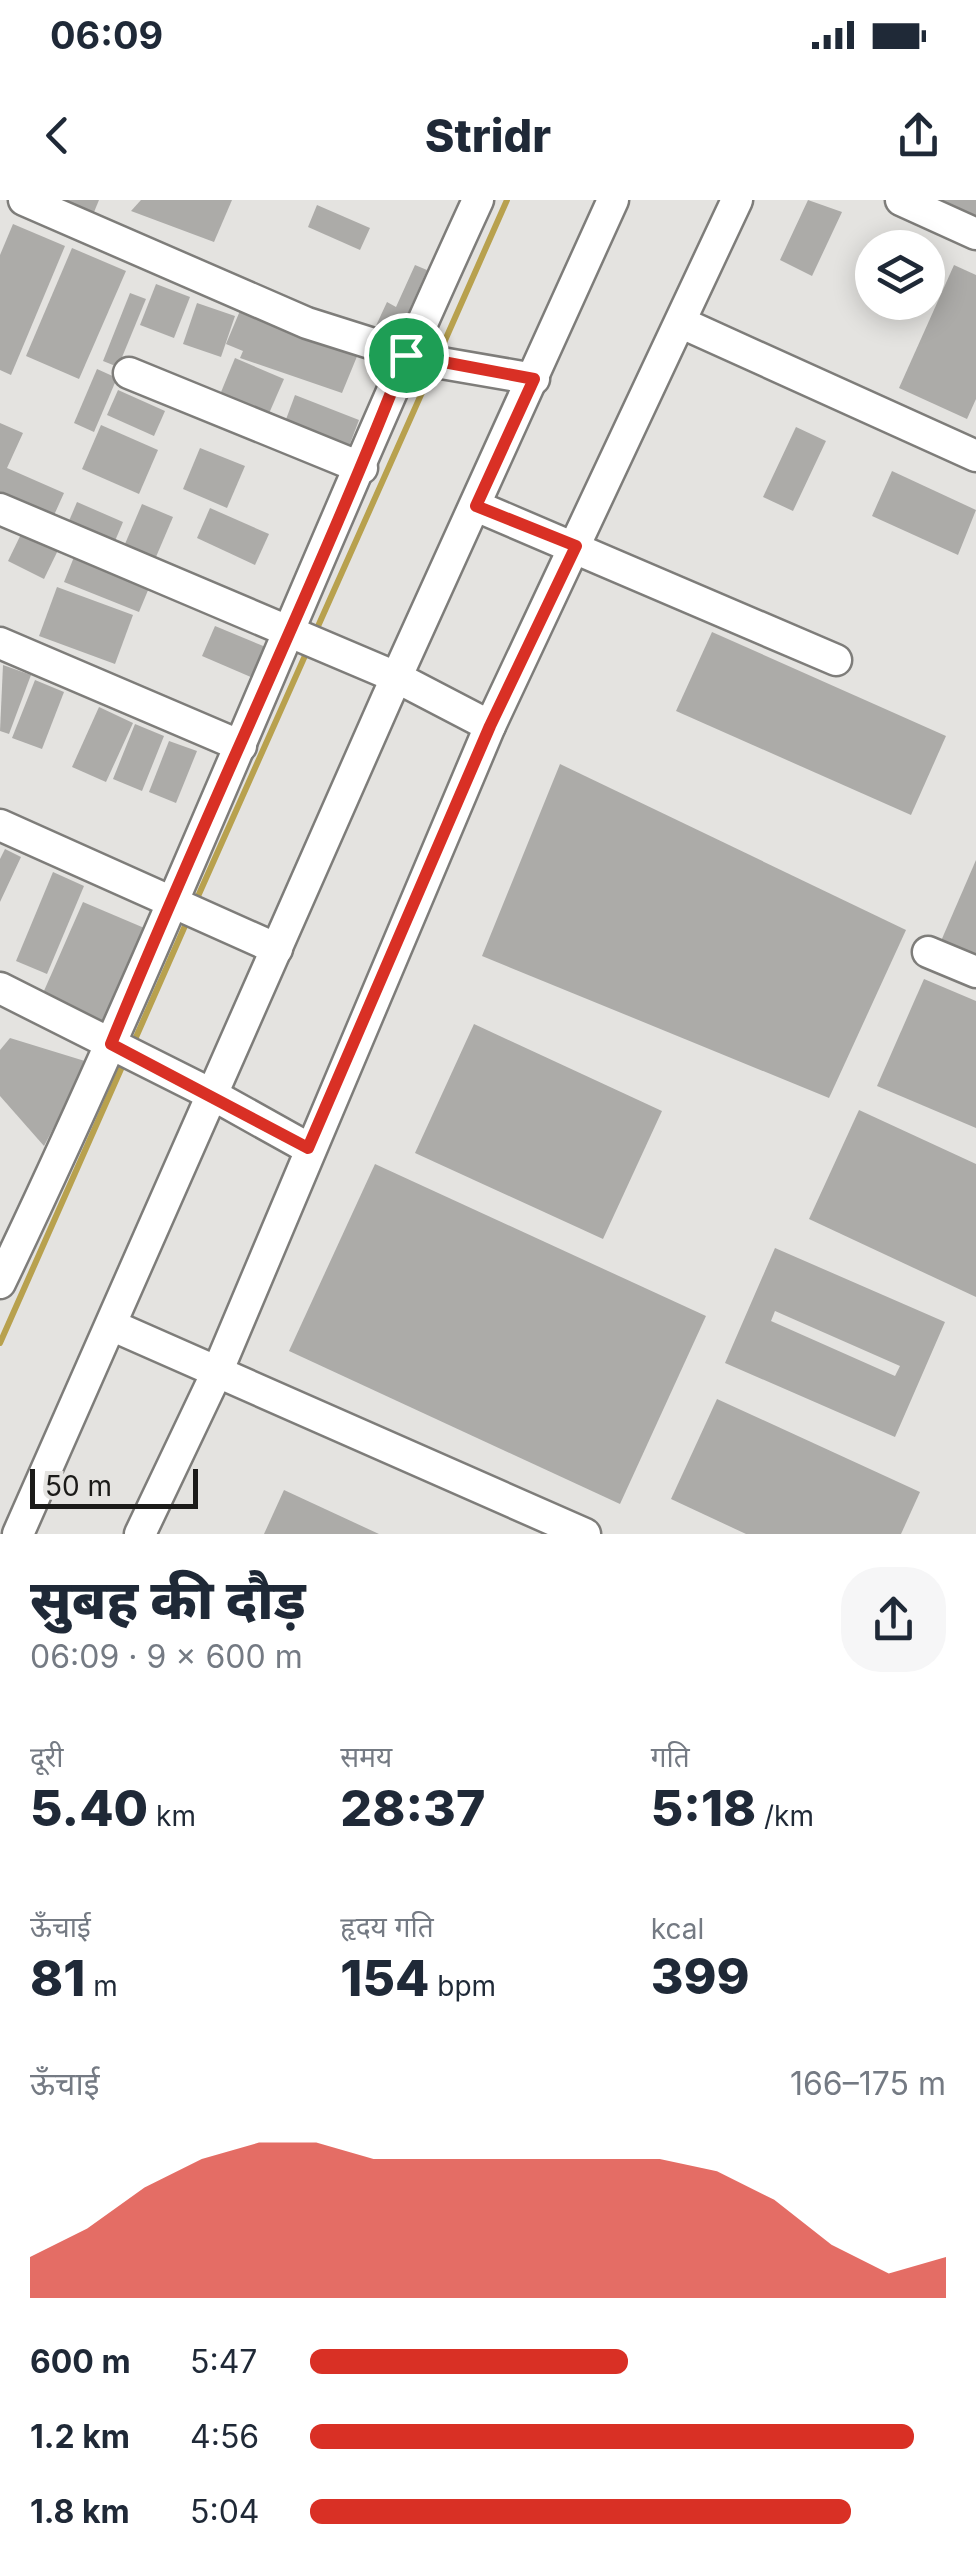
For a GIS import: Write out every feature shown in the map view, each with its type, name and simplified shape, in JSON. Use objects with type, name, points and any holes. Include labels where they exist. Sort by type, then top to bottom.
[{"type":"street","points":[[24,200],[256,302],[427,360],[534,379]]},
{"type":"street","points":[[0,1283],[122,1050],[186,908],[241,746],[305,639],[362,468],[427,360],[478,200]]},
{"type":"street","points":[[18,1534],[396,677],[614,200]]},
{"type":"street","points":[[140,1534],[218,1370],[308,1148],[490,726],[737,200]]},
{"type":"street","points":[[901,200],[976,234]]},
{"type":"street","points":[[682,323],[976,456]]},
{"type":"street","points":[[129,373],[362,468]]},
{"type":"street","points":[[476,506],[836,660]]},
{"type":"street","points":[[0,509],[396,677],[490,726]]},
{"type":"street","points":[[0,643],[241,746]]},
{"type":"street","points":[[0,824],[278,949]]},
{"type":"street","points":[[928,952],[976,972]]},
{"type":"street","points":[[0,988],[213,1095],[308,1148]]},
{"type":"street","points":[[111,1325],[585,1534]]},
{"type":"building","points":[[51,200],[99,200],[92,217]]},
{"type":"building","points":[[141,200],[232,200],[214,242],[131,211]]},
{"type":"building","points":[[808,200],[842,212],[812,276],[780,260]]},
{"type":"building","points":[[933,200],[976,200],[976,228]]},
{"type":"building","points":[[317,205],[370,228],[360,250],[308,227]]},
{"type":"building","points":[[13,224],[65,246],[11,375],[0,370],[0,255]]},
{"type":"building","points":[[72,248],[126,271],[79,379],[26,356]]},
{"type":"building","points":[[415,265],[427,270],[396,340],[374,330],[387,302],[396,307]]},
{"type":"building","points":[[954,265],[976,275],[976,399],[967,419],[899,388],[929,320],[945,320],[945,285]]},
{"type":"building","points":[[156,284],[190,297],[174,338],[140,325]]},
{"type":"building","points":[[130,293],[146,299],[118,367],[103,361]]},
{"type":"building","points":[[197,303],[235,316],[221,357],[183,344]]},
{"type":"building","points":[[242,306],[358,354],[342,393],[240,358],[243,351],[226,344]]},
{"type":"building","points":[[235,358],[284,379],[267,418],[219,397]]},
{"type":"building","points":[[97,369],[117,378],[94,432],[74,423]]},
{"type":"building","points":[[118,390],[165,411],[154,436],[107,415]]},
{"type":"building","points":[[295,395],[359,420],[345,457],[281,433]]},
{"type":"building","points":[[0,423],[23,433],[7,468],[64,493],[50,524],[0,502]]},
{"type":"building","points":[[101,425],[158,450],[139,494],[82,469]]},
{"type":"building","points":[[796,427],[826,441],[793,511],[763,497]]},
{"type":"building","points":[[200,448],[245,466],[227,508],[183,489]]},
{"type":"building","points":[[892,471],[976,510],[958,555],[872,516]]},
{"type":"building","points":[[77,502],[123,522],[112,548],[66,528]]},
{"type":"building","points":[[142,504],[173,517],[150,571],[119,558]]},
{"type":"building","points":[[210,508],[269,534],[255,565],[197,538]]},
{"type":"building","points":[[25,526],[61,544],[44,579],[8,561]]},
{"type":"building","points":[[76,552],[151,583],[139,612],[64,582]]},
{"type":"building","points":[[57,587],[133,615],[115,664],[39,636]]},
{"type":"building","points":[[215,626],[273,650],[260,681],[202,656]]},
{"type":"building","points":[[712,632],[946,736],[911,815],[676,711]]},
{"type":"building","points":[[3,665],[31,675],[9,734],[0,731]]},
{"type":"building","points":[[35,680],[64,692],[42,749],[12,738]]},
{"type":"building","points":[[99,707],[133,723],[106,782],[72,767]]},
{"type":"building","points":[[135,724],[164,736],[142,791],[113,779]]},
{"type":"building","points":[[169,741],[197,751],[176,803],[149,792]]},
{"type":"building","points":[[560,764],[906,930],[829,1098],[482,956]]},
{"type":"building","points":[[5,849],[21,857],[0,902],[0,859]]},
{"type":"building","points":[[976,860],[976,956],[941,941]]},
{"type":"building","points":[[53,872],[84,886],[47,974],[16,961]]},
{"type":"building","points":[[83,902],[149,930],[106,1029],[40,1000]]},
{"type":"building","points":[[924,979],[976,1001],[976,1128],[877,1086]]},
{"type":"building","points":[[474,1024],[662,1111],[603,1239],[415,1153]]},
{"type":"building","points":[[10,1038],[88,1062],[44,1146],[0,1096],[0,1050]]},
{"type":"building","points":[[859,1110],[976,1164],[976,1297],[809,1219]]},
{"type":"building","points":[[375,1164],[706,1316],[620,1504],[289,1351]]},
{"type":"building","points":[[775,1248],[945,1322],[895,1437],[725,1363]],"holes":[[[775,1311],[900,1366],[895,1376],[771,1321]]]},
{"type":"building","points":[[717,1399],[920,1492],[901,1534],[746,1534],[671,1499]]},
{"type":"building","points":[[284,1490],[379,1534],[264,1534]]},
{"type":"waterway","points":[[439,354],[507,200]]},
{"type":"waterway","points":[[315,633],[432,370]]},
{"type":"waterway","points":[[195,903],[308,649]]},
{"type":"waterway","points":[[133,1044],[188,919]]},
{"type":"waterway","points":[[0,1343],[125,1060]]},
{"type":"route","points":[[406,355],[534,379],[476,506],[576,546],[490,726],[308,1148],[111,1044],[170,901],[362,468],[406,355]]}]
